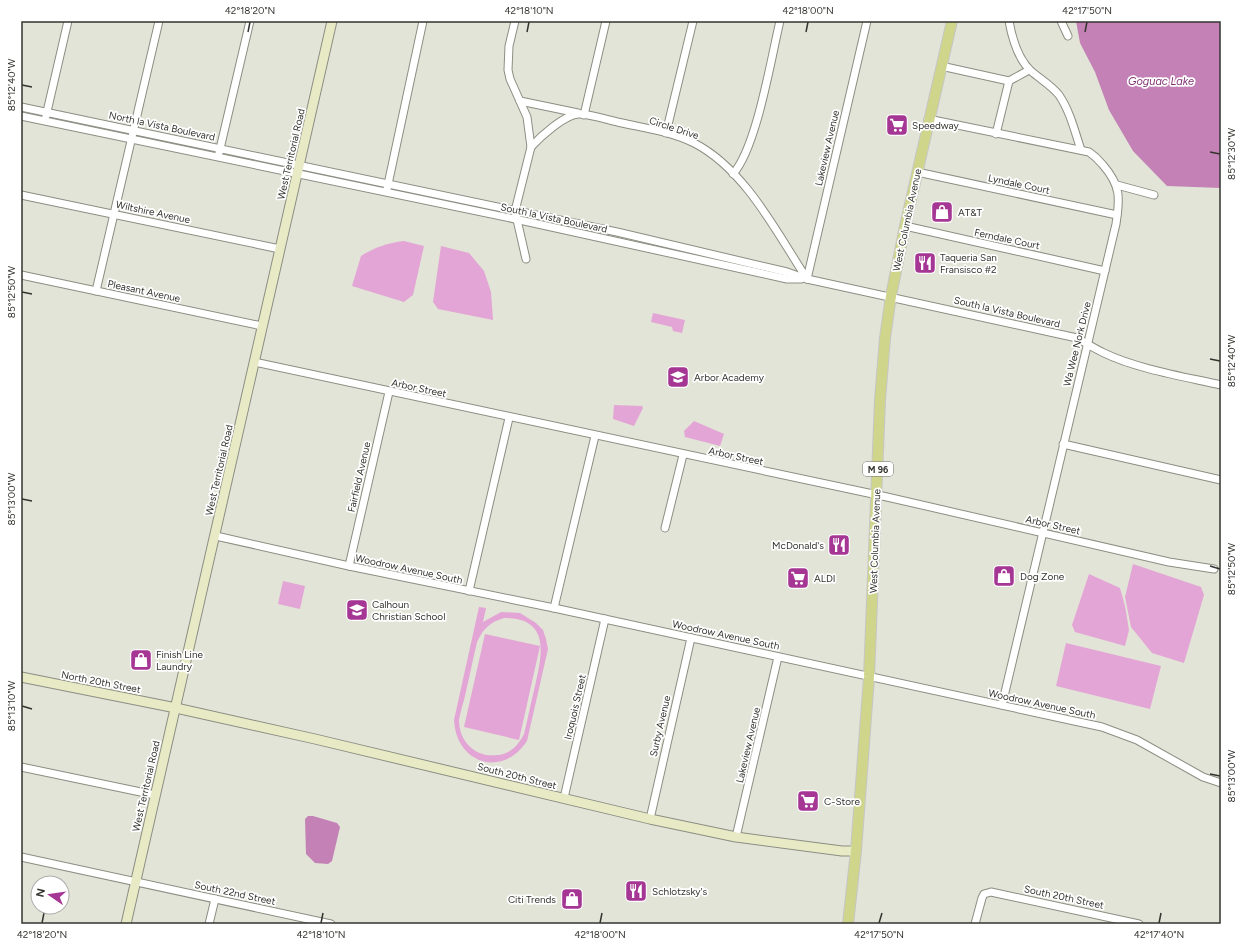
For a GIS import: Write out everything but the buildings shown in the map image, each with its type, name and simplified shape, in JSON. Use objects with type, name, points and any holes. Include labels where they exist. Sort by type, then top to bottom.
[{"type":"main road","name":"West Columbia Avenue","points":[[848,924],[856,851],[869,677],[882,367],[891,296],[905,226],[928,120],[952,21]]},
{"type":"street","points":[[44,121],[68,21]]},
{"type":"street","points":[[96,291],[159,21]]},
{"type":"street","points":[[219,157],[250,21]]},
{"type":"street","name":"West Territorial Road","points":[[126,924],[216,536],[262,326],[332,21]]},
{"type":"street","points":[[387,193],[423,21]]},
{"type":"street","points":[[514,21],[507,60],[510,79],[527,117],[531,147],[515,211],[515,219],[526,259]]},
{"type":"street","points":[[531,147],[541,136],[557,124],[582,114],[606,21]]},
{"type":"street","points":[[666,133],[693,21]]},
{"type":"street","points":[[733,174],[740,166],[757,119],[780,21]]},
{"type":"street","name":"Lakeview Avenue","points":[[807,279],[867,21]]},
{"type":"street","points":[[1009,21],[1017,50],[1030,70],[1050,86],[1059,96],[1070,116],[1081,150]]},
{"type":"street","points":[[1061,21],[1068,36]]},
{"type":"street","points":[[941,66],[1009,81],[1030,70]]},
{"type":"street","points":[[996,134],[1009,81]]},
{"type":"street","name":"Circle Drive","points":[[520,101],[666,133],[694,142],[714,155],[749,192],[807,279]]},
{"type":"street","name":"North la Vista Boulevard","points":[[21,107],[220,149],[298,170]]},
{"type":"street","name":"North la Vista Boulevard","points":[[21,116],[219,157],[298,170]]},
{"type":"street","points":[[928,120],[1081,150],[1094,155],[1117,185],[1154,195]]},
{"type":"street","name":"South la Vista Boulevard","points":[[298,170],[388,184],[656,241],[787,272],[807,279],[891,296],[1077,338],[1105,354],[1121,360],[1221,385]]},
{"type":"street","name":"South la Vista Boulevard","points":[[298,170],[387,193],[515,219],[787,279],[807,279]]},
{"type":"street","name":"Lyndale Court","points":[[917,172],[1118,215]]},
{"type":"street","name":"Wa Wee Nork Drive","points":[[1002,705],[1118,215],[1117,185]]},
{"type":"street","name":"Wiltshire Avenue","points":[[21,195],[280,249]]},
{"type":"street","name":"Ferndale Court","points":[[905,226],[1105,271]]},
{"type":"street","name":"Pleasant Avenue","points":[[21,275],[262,326]]},
{"type":"street","name":"Arbor Street","points":[[254,362],[1042,532],[1169,562],[1214,569]]},
{"type":"street","name":"Fairfield Avenue","points":[[349,566],[389,392]]},
{"type":"street","points":[[469,592],[509,418]]},
{"type":"street","points":[[554,608],[595,436]]},
{"type":"street","points":[[1063,444],[1221,480]]},
{"type":"street","points":[[665,528],[683,455]]},
{"type":"street","name":"Woodrow Avenue South","points":[[216,536],[469,592],[554,608],[1102,727],[1122,733],[1160,751],[1203,777],[1221,783]]},
{"type":"street","name":"Iroquois Street","points":[[564,798],[605,619]]},
{"type":"street","name":"Surby Avenue","points":[[650,819],[691,638]]},
{"type":"street","name":"Lakeview Avenue","points":[[736,837],[778,657]]},
{"type":"street","name":"North 20th Street","points":[[21,677],[176,708]]},
{"type":"street","name":"South 20th Street","points":[[176,708],[322,740],[650,819],[736,837],[835,850],[856,851]]},
{"type":"street","points":[[21,767],[155,795]]},
{"type":"street","name":"South 22nd Street","points":[[21,857],[331,924]]},
{"type":"street","name":"South 20th Street","points":[[976,924],[984,894],[991,892],[1139,924]]},
{"type":"street","points":[[209,924],[215,900]]},
{"type":"shaded area","points":[[404,241],[424,246],[413,295],[404,302],[352,286],[361,256],[382,246]]},
{"type":"shaded area","points":[[441,246],[469,253],[484,271],[491,292],[493,320],[438,309],[433,302]]},
{"type":"shaded area","points":[[653,313],[685,320],[682,333],[673,331],[672,327],[651,322]]},
{"type":"shaded area","points":[[614,405],[642,406],[643,408],[634,426],[613,419]]},
{"type":"shaded area","points":[[694,421],[724,434],[720,446],[685,437],[684,431]]},
{"type":"shaded area","points":[[1133,564],[1201,587],[1204,595],[1184,663],[1152,653],[1131,627],[1125,597]]},
{"type":"shaded area","points":[[1089,574],[1120,588],[1129,630],[1125,646],[1075,632],[1072,625]]},
{"type":"shaded area","points":[[283,581],[305,586],[300,609],[278,604]]},
{"type":"shaded area","points":[[479,607],[486,608],[483,622],[501,612],[520,613],[536,623],[543,630],[548,649],[527,741],[517,753],[505,760],[493,762],[482,761],[471,756],[463,747],[457,735],[454,720]],"holes":[[[504,618],[519,620],[530,624],[536,631],[540,640],[541,651],[538,674],[524,734],[516,746],[506,753],[497,755],[482,754],[470,747],[465,742],[459,720],[477,642],[484,630],[491,624]]]},
{"type":"shaded area","points":[[485,634],[540,646],[519,740],[464,727]]},
{"type":"shaded area","points":[[1066,643],[1161,666],[1150,709],[1056,686]]},
{"type":"water","name":"Goguac Lake","points":[[1076,21],[1221,21],[1221,188],[1167,186],[1133,151],[1109,110],[1095,72],[1080,43]]},
{"type":"water","points":[[308,816],[337,823],[340,827],[332,861],[328,864],[315,863],[306,854],[305,819]]},
{"type":"place","name":"Speedway","points":[[897,125]]},
{"type":"place","name":"AT&T","points":[[942,212]]},
{"type":"place","name":"Taqueria San Fransisco #2","points":[[925,263]]},
{"type":"place","name":"Arbor Academy","points":[[678,377]]},
{"type":"place","name":"McDonald's","points":[[839,545]]},
{"type":"place","name":"Dog Zone","points":[[1004,576]]},
{"type":"place","name":"ALDI","points":[[798,578]]},
{"type":"place","name":"Calhoun Christian School","points":[[357,610]]},
{"type":"place","name":"Finish Line Laundry","points":[[141,660]]},
{"type":"place","name":"C-Store","points":[[808,801]]},
{"type":"place","name":"Schlotzsky's","points":[[636,891]]},
{"type":"place","name":"Citi Trends","points":[[572,899]]}]
